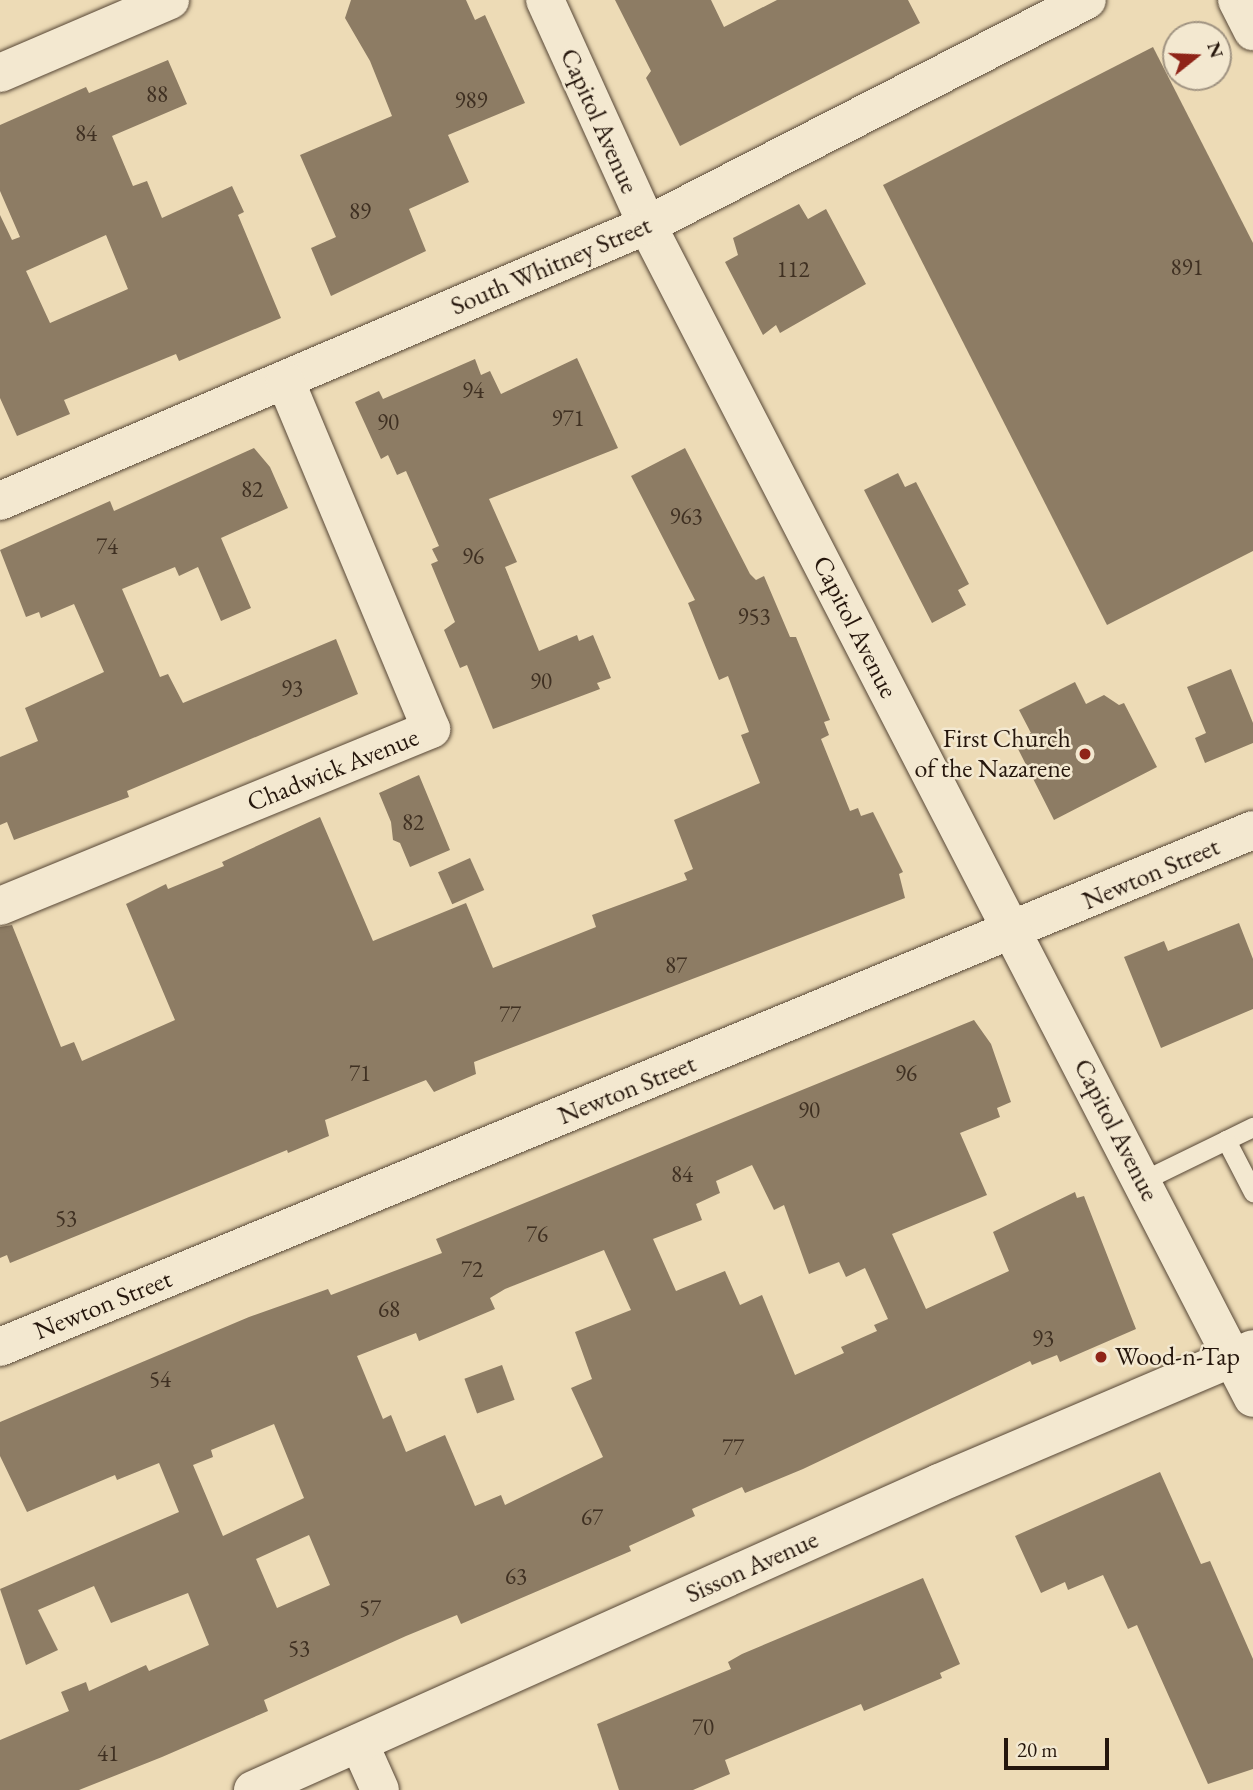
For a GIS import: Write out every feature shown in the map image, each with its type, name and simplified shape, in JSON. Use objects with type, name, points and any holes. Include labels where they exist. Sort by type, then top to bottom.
[{"type":"main road","points":[[0,73],[170,0]]},
{"type":"main road","name":"Capitol Avenue","points":[[545,0],[647,225],[1142,1181],[1243,1353],[1253,1398]]},
{"type":"main road","name":"South Whitney Street","points":[[0,501],[647,225],[1087,0]]},
{"type":"main road","points":[[1237,0],[1253,31]]},
{"type":"main road","name":"Chadwick Avenue","points":[[0,906],[431,729],[285,380]]},
{"type":"main road","name":"Newton Street","points":[[0,1347],[1014,933],[1253,830]]},
{"type":"main road","name":"Sisson Avenue","points":[[253,1790],[939,1483],[1243,1353]]},
{"type":"main road","points":[[359,1743],[380,1790]]},
{"type":"lane","points":[[1142,1181],[1253,1127]]},
{"type":"lane","points":[[1226,1140],[1253,1192]]},
{"type":"building","points":[[351,0],[466,0],[475,20],[485,15],[525,103],[448,135],[469,182],[409,209],[426,251],[331,296],[311,248],[336,237],[300,155],[392,116],[370,61],[345,18]]},
{"type":"building","points":[[615,0],[711,0],[724,27],[777,0],[908,0],[920,23],[680,146],[646,78],[651,71]]},
{"type":"building","points":[[1153,47],[1162,65],[1162,91],[1175,91],[1253,243],[1253,551],[1107,625],[883,185]]},
{"type":"building","points":[[168,60],[187,104],[112,136],[133,186],[147,181],[162,218],[232,186],[244,212],[238,215],[281,318],[179,361],[176,354],[64,400],[70,414],[17,436],[0,398],[0,215],[12,240],[20,237],[0,191],[0,125],[86,87],[89,93]],"holes":[[[106,235],[128,289],[50,323],[26,271]]]},
{"type":"building","points":[[799,204],[808,219],[826,209],[866,284],[780,333],[776,325],[763,335],[725,262],[738,255],[733,238]]},
{"type":"building","points":[[577,358],[618,448],[489,499],[517,562],[505,567],[539,651],[577,635],[579,641],[593,635],[611,678],[597,683],[600,689],[493,729],[467,665],[460,668],[444,630],[455,622],[431,564],[438,561],[432,549],[439,546],[406,471],[397,475],[388,455],[381,459],[355,402],[379,391],[383,399],[475,359],[481,375],[490,371],[501,394]]},
{"type":"building","points":[[254,448],[270,467],[288,508],[221,538],[251,608],[221,621],[198,567],[179,576],[175,567],[122,589],[160,677],[168,674],[183,703],[336,639],[358,694],[127,791],[129,797],[14,840],[7,822],[0,825],[0,757],[38,741],[25,708],[104,672],[74,604],[41,618],[39,612],[26,617],[0,550],[110,501],[114,511]]},
{"type":"building","points":[[685,448],[750,574],[756,580],[764,576],[790,637],[796,637],[830,720],[824,722],[829,735],[821,739],[850,811],[858,808],[861,816],[873,812],[903,872],[899,874],[905,898],[474,1062],[476,1074],[434,1092],[426,1080],[325,1120],[329,1136],[288,1153],[287,1150],[10,1263],[7,1255],[0,1258],[0,927],[12,925],[61,1047],[74,1042],[82,1061],[175,1020],[126,904],[166,884],[168,889],[224,866],[222,862],[320,817],[373,941],[466,903],[493,968],[596,927],[592,915],[687,880],[684,873],[693,869],[674,820],[760,783],[741,735],[749,732],[728,676],[719,680],[688,603],[695,600],[631,476]]},
{"type":"building","points":[[898,473],[905,487],[916,482],[969,584],[958,590],[966,605],[932,623],[864,490]]},
{"type":"building","points":[[1231,669],[1253,723],[1253,743],[1205,763],[1195,738],[1206,733],[1187,687]]},
{"type":"building","name":"First Church of the Nazarene","points":[[1075,682],[1086,704],[1104,695],[1119,705],[1124,703],[1157,767],[1054,820],[1014,741],[1031,733],[1019,710]]},
{"type":"building","points":[[419,775],[450,850],[410,867],[400,843],[393,840],[391,822],[379,793]]},
{"type":"building","points":[[470,858],[484,890],[452,904],[438,872]]},
{"type":"building","points":[[1239,923],[1253,959],[1253,1009],[1161,1048],[1124,957],[1164,941],[1168,951]]},
{"type":"building","points":[[974,1020],[991,1044],[1011,1102],[997,1108],[1000,1117],[960,1133],[987,1195],[892,1234],[926,1309],[1009,1271],[993,1232],[1075,1192],[1077,1198],[1084,1196],[1136,1329],[1060,1362],[1057,1355],[1032,1365],[1030,1361],[803,1469],[745,1493],[742,1487],[692,1509],[695,1516],[629,1546],[631,1551],[461,1624],[457,1615],[406,1636],[264,1700],[268,1711],[162,1757],[79,1790],[0,1790],[0,1740],[69,1711],[61,1692],[86,1682],[89,1691],[146,1665],[149,1671],[209,1645],[188,1593],[111,1623],[94,1586],[38,1610],[58,1650],[26,1665],[0,1589],[179,1512],[159,1463],[117,1480],[115,1475],[27,1512],[0,1456],[0,1422],[249,1317],[328,1289],[331,1295],[442,1253],[436,1239]],"holes":[[[752,1165],[774,1210],[784,1205],[809,1274],[839,1262],[846,1277],[865,1268],[888,1319],[874,1325],[877,1331],[841,1347],[844,1353],[795,1375],[762,1295],[740,1305],[725,1271],[676,1291],[653,1239],[702,1220],[696,1204],[720,1193],[716,1181]],[[604,1250],[631,1310],[575,1332],[592,1379],[571,1388],[603,1457],[505,1505],[501,1495],[475,1506],[445,1435],[406,1452],[391,1415],[383,1419],[357,1356],[416,1333],[419,1341],[495,1309],[490,1298],[505,1289]],[[274,1424],[304,1498],[223,1536],[193,1465],[213,1457],[211,1450]],[[309,1535],[330,1585],[277,1608],[256,1559]]]},
{"type":"building","points":[[502,1365],[515,1400],[477,1413],[464,1379]]},
{"type":"building","points":[[1160,1472],[1201,1564],[1210,1561],[1253,1659],[1253,1769],[1208,1784],[1137,1625],[1128,1629],[1103,1575],[1068,1590],[1065,1582],[1041,1593],[1015,1536]]},
{"type":"building","points":[[923,1578],[960,1664],[940,1673],[942,1678],[864,1711],[861,1704],[725,1760],[730,1774],[693,1790],[619,1790],[597,1724],[731,1669],[728,1662],[742,1654]]},
{"type":"place","name":"First Church of the Nazarene","points":[[1085,754]]},
{"type":"place","name":"Wood-n-Tap","points":[[1101,1357]]}]
